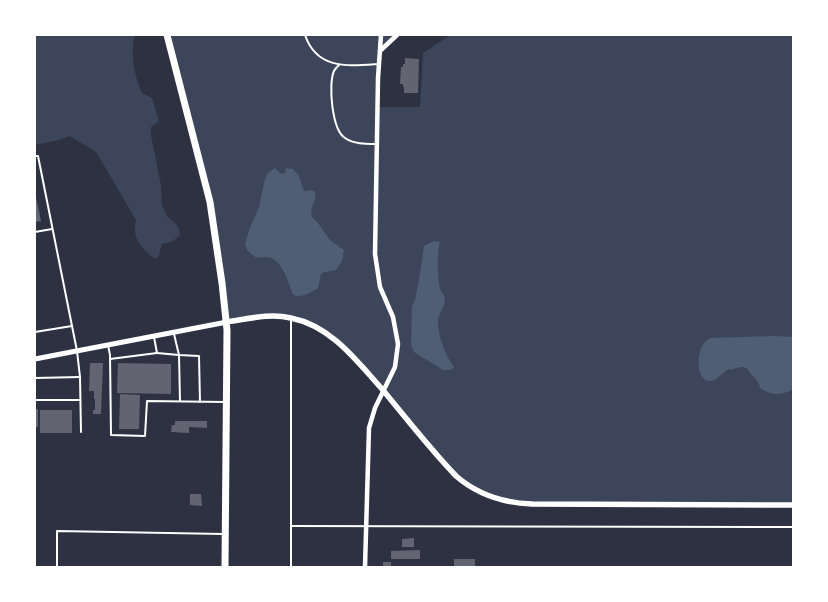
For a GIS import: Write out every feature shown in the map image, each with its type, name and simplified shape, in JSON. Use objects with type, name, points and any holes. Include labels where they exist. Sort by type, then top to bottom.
[{"type":"highway","points":[[167,35],[210,202],[227,322],[225,567]]},
{"type":"main road","points":[[227,322],[262,316],[292,318],[314,326],[337,340],[456,476],[473,489],[498,500],[532,504],[793,505]]},
{"type":"street","points":[[364,567],[369,428],[375,408],[395,367],[398,344],[392,317],[382,295],[376,270],[377,144],[381,35]]},
{"type":"street","points":[[381,50],[397,35]]},
{"type":"street","points":[[35,359],[227,322]]},
{"type":"lane","points":[[305,35],[310,48],[323,58],[339,65],[379,64]]},
{"type":"lane","points":[[339,65],[334,72],[332,88],[337,128],[343,137],[353,142],[377,144]]},
{"type":"lane","points":[[35,156],[38,156],[77,351],[80,377],[81,432]]},
{"type":"lane","points":[[35,232],[52,229]]},
{"type":"lane","points":[[290,567],[292,318]]},
{"type":"lane","points":[[35,332],[72,326]]},
{"type":"lane","points":[[174,332],[179,355],[180,401]]},
{"type":"lane","points":[[154,336],[157,353]]},
{"type":"lane","points":[[108,345],[110,359],[111,436],[145,436],[146,402],[227,402]]},
{"type":"lane","points":[[110,359],[157,353],[199,356],[200,402]]},
{"type":"lane","points":[[35,378],[80,377]]},
{"type":"lane","points":[[35,400],[81,400]]},
{"type":"lane","points":[[291,526],[793,527]]},
{"type":"lane","points":[[57,567],[57,531],[225,534]]},
{"type":"shaded area","points":[[35,35],[135,35],[133,57],[137,79],[142,93],[152,98],[159,121],[151,127],[151,135],[161,185],[162,205],[167,216],[178,226],[180,235],[172,242],[162,244],[158,258],[154,258],[149,254],[138,242],[135,232],[136,220],[96,152],[70,136],[35,145]]},
{"type":"shaded area","points":[[167,35],[397,35],[381,50],[378,107],[420,107],[423,53],[450,35],[793,35],[793,505],[508,502],[465,484],[350,353],[314,326],[276,316],[227,322],[218,248]]},
{"type":"shaded area","points":[[275,168],[281,174],[285,173],[286,168],[293,169],[299,176],[304,191],[312,190],[315,192],[315,199],[311,210],[312,217],[330,240],[344,250],[342,261],[336,270],[321,274],[318,288],[303,295],[293,295],[287,278],[277,262],[272,258],[255,257],[247,250],[245,243],[259,207],[265,179],[268,173]]},
{"type":"shaded area","points":[[434,241],[440,242],[438,278],[440,290],[445,298],[438,326],[443,345],[454,367],[451,370],[443,370],[414,352],[411,344],[412,306],[419,280],[424,246]]},
{"type":"shaded area","points":[[793,337],[792,390],[779,394],[764,390],[760,388],[748,369],[744,367],[729,369],[712,381],[702,377],[698,362],[702,346],[708,339]]},
{"type":"building","points":[[405,58],[419,59],[418,93],[404,93],[403,84],[400,84],[401,67],[405,64]]},
{"type":"building","points":[[35,192],[41,221],[35,222]]},
{"type":"building","points":[[90,363],[103,363],[101,414],[93,414],[95,399],[94,391],[89,391]]},
{"type":"building","points":[[118,363],[171,364],[171,394],[117,393]]},
{"type":"building","points":[[120,394],[140,395],[139,429],[119,429]]},
{"type":"building","points":[[35,409],[38,409],[38,427],[35,427]]},
{"type":"building","points":[[40,410],[72,410],[72,433],[40,433]]},
{"type":"building","points":[[175,421],[207,421],[207,428],[189,427],[189,433],[171,432]]},
{"type":"building","points":[[190,494],[201,494],[202,506],[190,505]]},
{"type":"building","points":[[414,538],[414,547],[402,547],[402,539]]},
{"type":"building","points":[[420,550],[420,559],[391,559],[391,551]]},
{"type":"building","points":[[454,559],[475,559],[475,567],[454,567]]},
{"type":"building","points":[[383,562],[391,562],[391,567],[383,567]]}]
